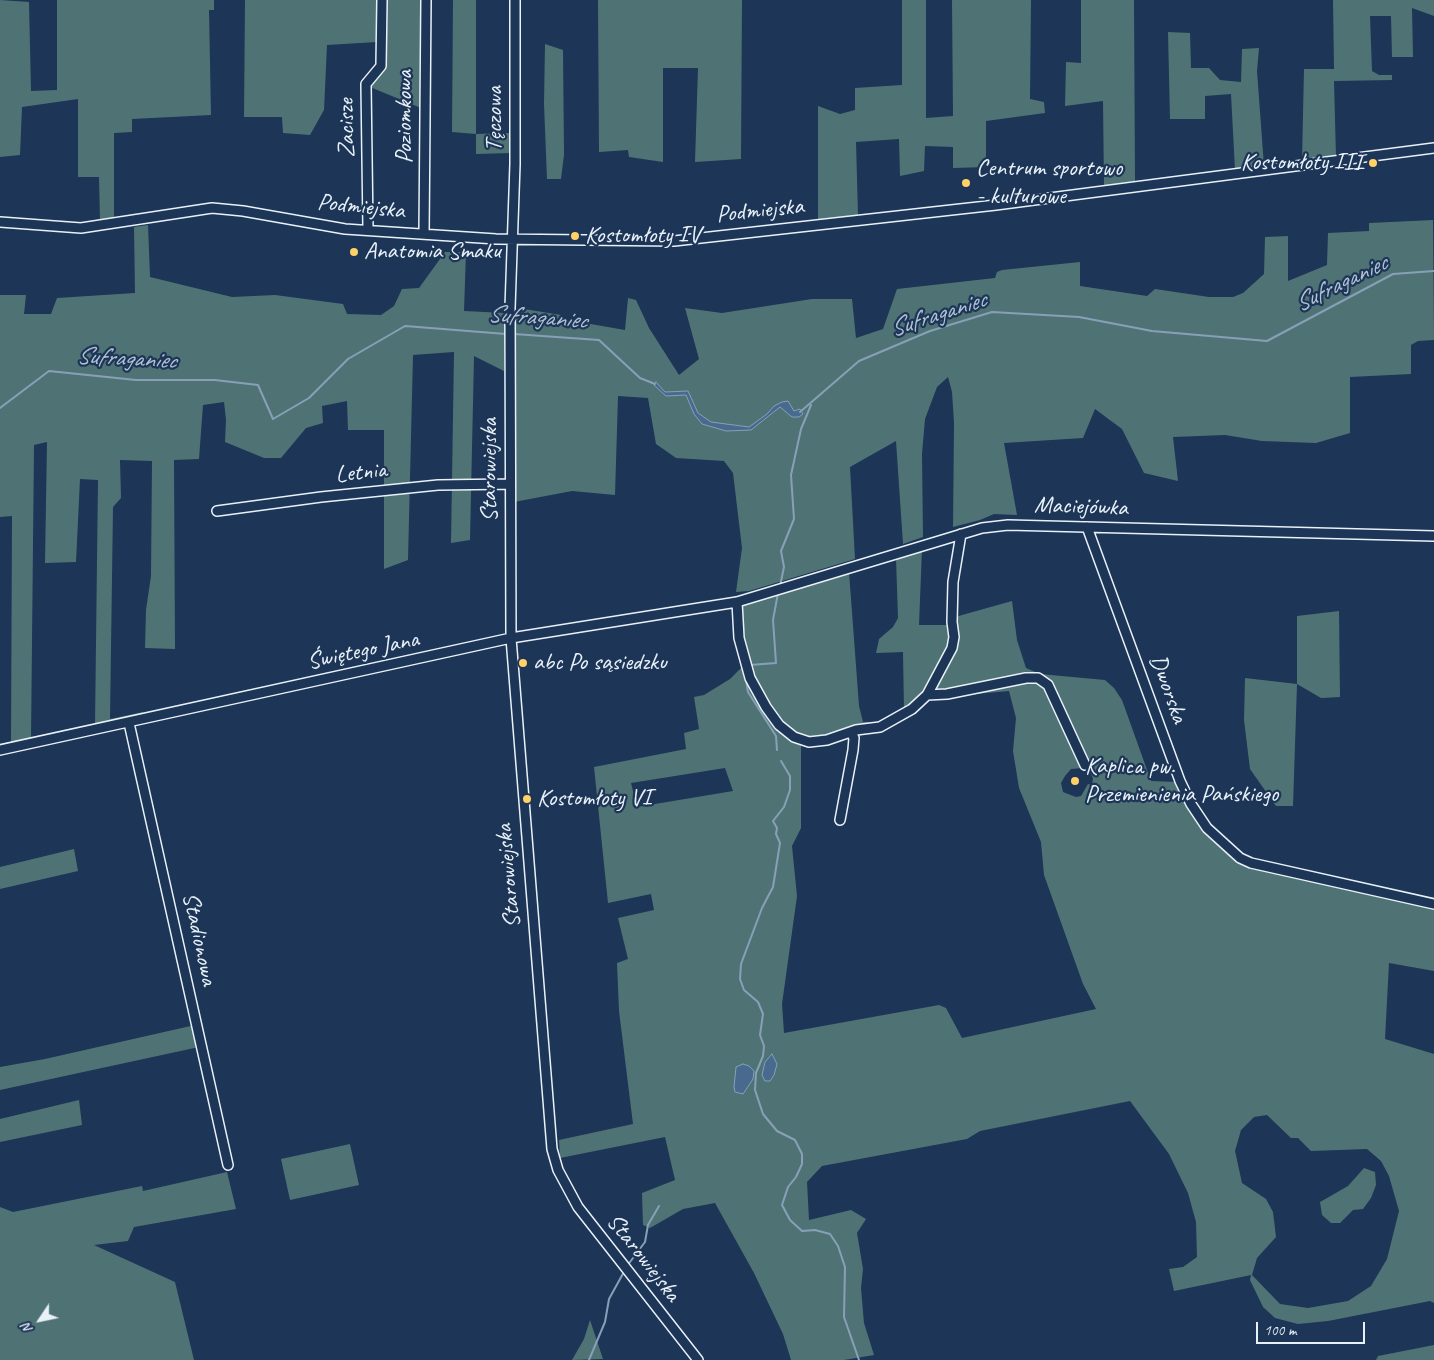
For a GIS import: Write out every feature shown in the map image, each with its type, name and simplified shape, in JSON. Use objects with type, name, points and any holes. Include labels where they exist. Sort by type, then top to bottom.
[{"type":"street","name":"Zacisze","points":[[368,230],[366,84],[382,66],[382,0]]},
{"type":"street","name":"Poziomkowa","points":[[424,234],[426,0]]},
{"type":"street","name":"Tęczowa","points":[[512,239],[515,164],[515,0]]},
{"type":"street","name":"Podmiejska","points":[[0,222],[81,228],[212,208],[368,230],[512,239],[674,241],[996,205],[1434,148]]},
{"type":"street","name":"Starowiejska","points":[[512,239],[510,328],[511,638],[552,1150],[558,1170],[574,1202],[698,1360]]},
{"type":"street","name":"Letnia","points":[[217,512],[321,497],[438,485],[510,484]]},
{"type":"street","name":"Maciejówka","points":[[737,602],[982,528],[1008,525],[1434,536]]},
{"type":"street","name":"Dworska","points":[[1087,527],[1180,781],[1190,804],[1207,828],[1240,858],[1251,863],[1434,904]]},
{"type":"street","points":[[737,602],[739,638],[747,667],[766,707],[779,725],[794,737],[809,742],[827,740],[851,732],[880,727],[893,722],[912,709],[926,695],[952,648],[954,637],[952,622],[953,582],[961,534]]},
{"type":"street","name":"Świętego Jana","points":[[0,750],[511,638],[737,602]]},
{"type":"street","points":[[926,695],[947,694],[1026,678],[1038,678],[1048,685],[1085,765]]},
{"type":"street","name":"Stadionowa","points":[[129,723],[228,1165]]},
{"type":"street","points":[[840,820],[853,750],[854,738],[851,732]]},
{"type":"green space","points":[[0,0],[29,2],[31,91],[57,90],[57,0],[214,0],[214,10],[209,10],[211,115],[132,119],[132,132],[114,133],[114,219],[100,221],[99,177],[78,177],[78,99],[22,107],[20,155],[0,157]]},
{"type":"green space","points":[[245,0],[377,0],[377,42],[327,45],[324,110],[310,135],[283,133],[282,117],[244,117]]},
{"type":"green space","points":[[386,0],[422,0],[421,108],[370,87],[386,67]]},
{"type":"green space","points":[[453,0],[476,0],[476,134],[452,132]]},
{"type":"green space","points":[[598,0],[742,0],[741,159],[695,162],[698,68],[663,68],[663,162],[629,157],[628,150],[599,152]]},
{"type":"green space","points":[[902,0],[926,0],[926,118],[953,116],[952,0],[1031,0],[1030,99],[1044,102],[1045,113],[986,121],[986,167],[953,168],[953,147],[925,146],[924,171],[900,176],[899,139],[856,142],[858,215],[818,221],[818,106],[840,114],[855,110],[855,88],[902,85]]},
{"type":"green space","points":[[1081,0],[1134,0],[1135,181],[1104,186],[1103,101],[1065,106],[1066,62],[1081,63]]},
{"type":"green space","points":[[1333,0],[1434,0],[1434,16],[1412,8],[1413,57],[1392,57],[1391,16],[1370,16],[1372,71],[1379,75],[1392,75],[1392,80],[1334,81],[1336,157],[1302,160],[1304,69],[1334,69]]},
{"type":"green space","points":[[1168,32],[1190,33],[1191,68],[1209,68],[1220,80],[1241,82],[1242,49],[1259,48],[1257,71],[1264,166],[1235,170],[1231,94],[1205,96],[1205,119],[1170,119]]},
{"type":"green space","points":[[545,44],[563,50],[564,155],[561,179],[547,179],[544,104]]},
{"type":"green space","points":[[511,133],[511,153],[476,154],[476,134]]},
{"type":"green space","points":[[1433,220],[1434,340],[1418,341],[1411,345],[1411,374],[1350,377],[1350,433],[1316,443],[1262,441],[1225,435],[1173,437],[1178,481],[1144,473],[1122,429],[1095,409],[1083,438],[1004,443],[1017,515],[994,514],[953,527],[954,423],[952,392],[948,377],[937,387],[925,419],[922,454],[923,537],[903,544],[896,441],[850,467],[855,559],[749,591],[736,592],[742,548],[733,473],[724,461],[676,458],[656,444],[648,398],[618,396],[615,495],[572,491],[514,502],[513,371],[515,311],[518,308],[561,315],[562,319],[625,330],[628,298],[636,300],[649,328],[679,375],[699,359],[685,308],[722,313],[812,299],[852,299],[856,338],[883,329],[897,289],[995,278],[997,272],[1002,270],[1080,262],[1080,286],[1147,296],[1155,289],[1209,297],[1233,297],[1243,293],[1264,274],[1265,237],[1288,236],[1288,281],[1327,265],[1328,233],[1369,231],[1369,223]]},
{"type":"green space","points":[[148,225],[150,277],[232,297],[275,295],[343,304],[347,314],[381,315],[394,306],[402,289],[419,288],[445,252],[466,252],[464,311],[505,313],[504,371],[474,356],[470,540],[451,543],[454,352],[413,355],[408,560],[384,569],[384,430],[348,430],[347,401],[322,406],[323,423],[306,428],[281,458],[264,458],[225,442],[226,420],[224,402],[203,405],[199,459],[174,460],[175,649],[145,648],[146,610],[151,576],[152,461],[120,460],[121,498],[113,507],[110,719],[143,712],[143,716],[95,725],[98,480],[80,479],[76,562],[45,563],[47,442],[34,445],[31,740],[11,744],[12,516],[0,517],[0,295],[26,295],[24,314],[51,314],[57,298],[135,293],[134,227]]},
{"type":"green space","points":[[922,549],[919,625],[949,625],[950,645],[927,689],[904,711],[903,652],[876,653],[879,639],[893,627],[898,618],[896,558]]},
{"type":"green space","points":[[849,572],[859,706],[863,722],[878,722],[879,725],[809,739],[796,733],[782,722],[769,707],[752,676],[742,639],[740,605]]},
{"type":"green space","points":[[1012,601],[1017,640],[1026,668],[1040,674],[1105,680],[1114,688],[1122,700],[1151,781],[1177,782],[1190,809],[1247,865],[1434,905],[1434,971],[1389,963],[1385,1039],[1434,1054],[1434,1303],[1430,1301],[1328,1321],[1298,1324],[1275,1318],[1263,1307],[1250,1280],[1251,1275],[1174,1291],[1169,1269],[1183,1267],[1197,1257],[1196,1222],[1188,1193],[1169,1154],[1130,1101],[980,1131],[967,1139],[822,1166],[807,1182],[809,1220],[851,1210],[866,1219],[857,1233],[863,1269],[861,1288],[864,1323],[874,1355],[844,1360],[791,1360],[783,1334],[754,1273],[715,1203],[683,1209],[650,1228],[643,1225],[642,1193],[675,1180],[665,1137],[560,1158],[559,1140],[633,1124],[619,1011],[617,963],[628,959],[618,918],[654,910],[651,894],[608,903],[594,767],[686,749],[684,733],[699,729],[694,697],[704,695],[730,679],[744,665],[768,716],[801,743],[801,828],[792,846],[797,896],[782,1004],[784,1033],[939,1005],[946,1008],[962,1038],[1096,1009],[1083,984],[1044,875],[1041,842],[1019,788],[1013,751],[1016,718],[1009,691],[964,695],[966,691],[941,692],[937,690],[936,685],[951,655],[955,617]],"holes":[[[1085,765],[1093,778],[1092,785],[1088,784],[1081,796],[1076,797],[1063,792],[1061,783],[1065,776],[1071,769],[1083,768]],[[725,768],[733,791],[637,807],[631,783]],[[1267,1115],[1291,1138],[1298,1138],[1311,1151],[1367,1149],[1381,1161],[1389,1176],[1399,1211],[1387,1259],[1371,1286],[1348,1301],[1308,1308],[1280,1304],[1252,1275],[1257,1258],[1276,1237],[1273,1212],[1266,1199],[1242,1183],[1235,1151],[1241,1130],[1254,1117]]]},
{"type":"green space","points":[[1339,611],[1340,697],[1321,698],[1297,684],[1297,616]]},
{"type":"green space","points":[[1245,678],[1297,684],[1293,806],[1276,806],[1250,769],[1244,720]]},
{"type":"green space","points":[[74,849],[78,871],[0,889],[0,867]]},
{"type":"green space","points":[[195,1025],[199,1047],[0,1090],[0,1067],[45,1059]]},
{"type":"green space","points":[[79,1100],[82,1125],[0,1142],[0,1119]]},
{"type":"green space","points":[[350,1144],[359,1185],[290,1200],[281,1159]]},
{"type":"green space","points":[[1364,1168],[1375,1172],[1376,1185],[1371,1198],[1363,1209],[1353,1210],[1340,1223],[1331,1223],[1322,1215],[1320,1202],[1348,1186]]},
{"type":"green space","points":[[227,1172],[236,1209],[134,1227],[128,1241],[94,1245],[175,1282],[194,1360],[0,1360],[0,1207],[13,1212],[142,1186],[143,1191]]},
{"type":"green space","points":[[590,1320],[603,1359],[572,1360],[584,1339]]},
{"type":"green space","points":[[1434,1345],[1434,1360],[1376,1360],[1378,1356]]},
{"type":"water","points":[[656,382],[665,392],[688,391],[698,413],[711,422],[749,427],[767,414],[774,406],[788,401],[794,411],[800,409],[803,414],[799,417],[792,417],[780,407],[751,430],[726,431],[702,424],[694,414],[686,395],[666,396],[654,385]]},
{"type":"water","points":[[772,1054],[777,1064],[770,1081],[765,1081],[762,1075],[765,1062]]},
{"type":"water","points":[[743,1064],[749,1066],[754,1071],[753,1079],[743,1094],[735,1092],[734,1087],[736,1067]]},
{"type":"waterway","name":"Sufraganiec","points":[[800,412],[859,361],[930,331],[992,312],[1079,317],[1152,331],[1267,341],[1393,274],[1434,271]]},
{"type":"waterway","name":"Sufraganiec","points":[[0,408],[49,371],[136,380],[215,380],[258,385],[273,419],[309,398],[348,359],[405,326],[506,334]]},
{"type":"waterway","name":"Sufraganiec","points":[[514,334],[599,340],[640,378],[655,384]]},
{"type":"waterway","points":[[780,586],[784,567],[781,551],[794,519],[791,475],[801,429],[811,405]]},
{"type":"waterway","points":[[750,665],[776,663],[773,620],[778,593]]},
{"type":"waterway","points":[[745,674],[748,692],[776,736],[777,750]]},
{"type":"waterway","points":[[781,761],[790,776],[790,790],[784,807],[773,821],[777,828],[776,834],[780,843],[773,887],[762,908],[741,964],[740,979],[744,990],[758,1002],[763,1014],[760,1035],[764,1046],[763,1056],[756,1073],[755,1090],[763,1114],[777,1131],[795,1140],[802,1154],[802,1164],[796,1177],[788,1187],[782,1205],[790,1220],[802,1231],[815,1230],[830,1234],[838,1246],[845,1267],[844,1317],[859,1360]]},
{"type":"waterway","points":[[627,1266],[645,1242],[648,1225],[659,1206]]},
{"type":"waterway","points":[[589,1360],[605,1322],[609,1299],[625,1270]]},
{"type":"place","name":"Kostomłoty III","points":[[1373,163]]},
{"type":"place","name":"Centrum sportowo - kulturowe","points":[[966,183]]},
{"type":"place","name":"Kostomłoty IV","points":[[575,236]]},
{"type":"place","name":"Anatomia Smaku","points":[[354,252]]},
{"type":"place","name":"abc Po sąsiedzku","points":[[523,663]]},
{"type":"place","name":"Kaplica pw. Przemienienia Pańskiego","points":[[1075,781]]},
{"type":"place","name":"Kostomłoty VI","points":[[527,799]]}]
